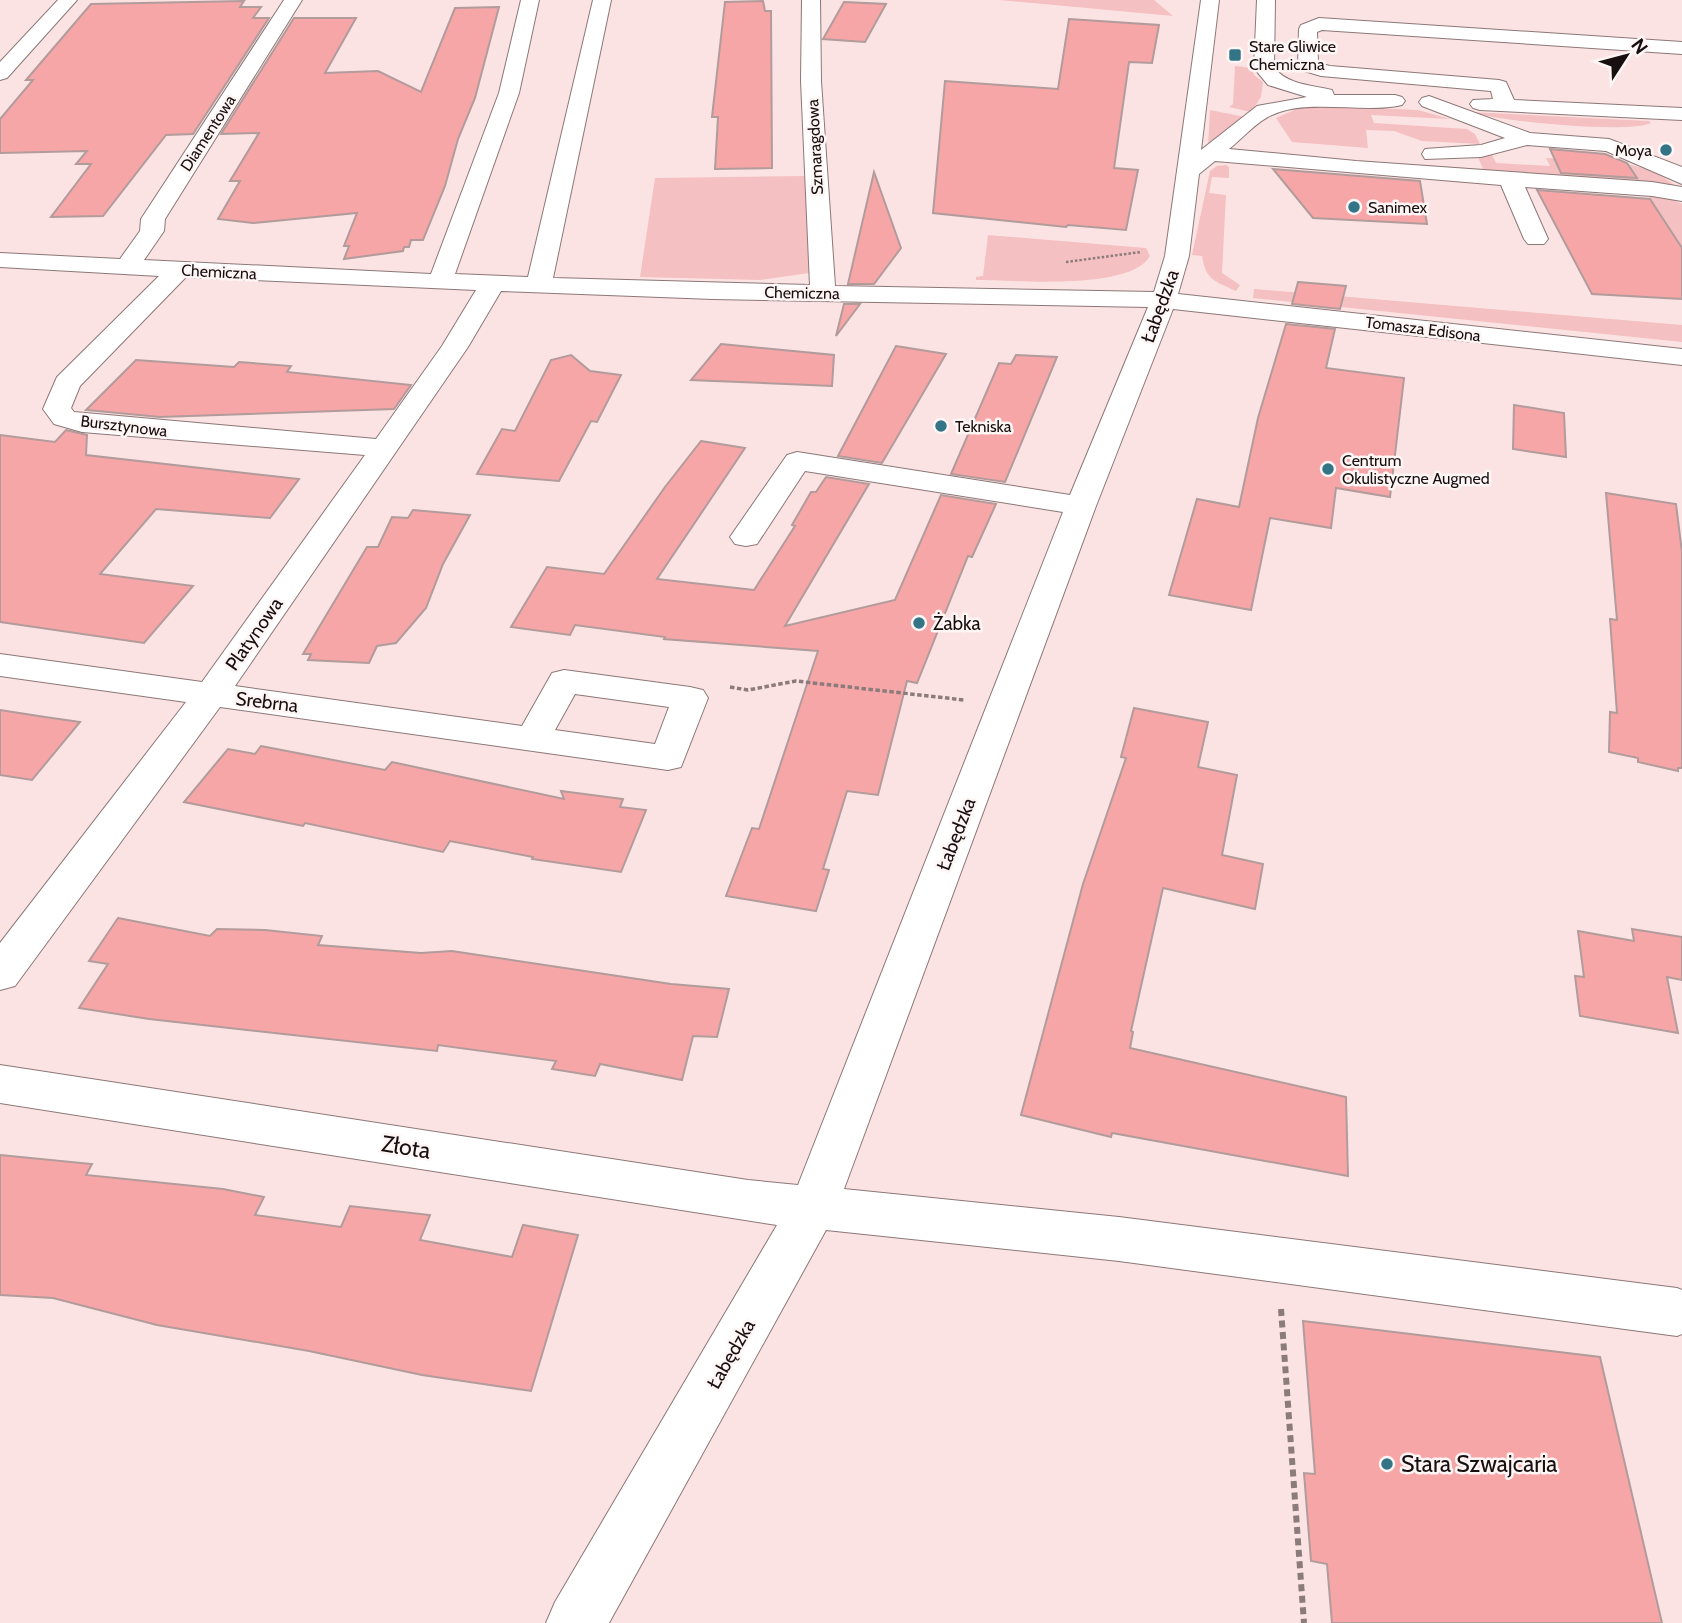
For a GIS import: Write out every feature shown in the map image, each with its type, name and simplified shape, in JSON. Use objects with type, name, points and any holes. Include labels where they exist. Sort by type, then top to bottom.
[{"type":"street","points":[[0,74],[68,0]]},
{"type":"street","name":"Diamentowa","points":[[127,267],[152,231],[153,219],[293,0]]},
{"type":"street","points":[[439,281],[449,263],[509,93],[530,0]]},
{"type":"street","points":[[539,285],[602,0]]},
{"type":"street","name":"Szmaragdowa","points":[[811,0],[811,81],[823,293]]},
{"type":"street","name":"Łabędzka","points":[[576,1623],[813,1208],[1081,506],[1164,300],[1177,256],[1210,0]]},
{"type":"street","points":[[1266,0],[1264,68],[1267,75],[1290,87],[1356,100]]},
{"type":"street","points":[[1506,105],[1499,86],[1328,72],[1308,66],[1308,29],[1319,24],[1682,48]]},
{"type":"street","points":[[0,44],[28,43]]},
{"type":"street","points":[[1189,171],[1264,110],[1276,81]]},
{"type":"street","points":[[1264,110],[1292,104],[1356,100],[1682,114]]},
{"type":"street","points":[[1429,102],[1527,139]]},
{"type":"street","points":[[1220,148],[1408,155],[1481,151],[1527,139],[1617,141],[1682,121]]},
{"type":"street","points":[[1617,141],[1682,177]]},
{"type":"street","points":[[1220,148],[1277,162],[1652,189],[1682,194]]},
{"type":"street","points":[[1510,179],[1536,239]]},
{"type":"street","name":"Chemiczna","points":[[0,260],[539,285],[1164,300]]},
{"type":"street","name":"Bursztynowa","points":[[180,270],[67,383],[57,410],[64,418],[82,424],[178,433],[382,447]]},
{"type":"street","name":"Platynowa","points":[[0,974],[210,695],[454,346],[494,283]]},
{"type":"street","name":"Tomasza Edisona","points":[[1164,300],[1682,358]]},
{"type":"street","points":[[746,537],[797,461],[1081,506]]},
{"type":"street","name":"Srebrna","points":[[0,665],[533,738]]},
{"type":"street","name":"Złota","points":[[0,1084],[748,1201],[1119,1239],[1677,1312]]},
{"type":"path","points":[[726,686],[748,690],[796,681],[970,701]]},
{"type":"path","points":[[1277,1259],[1304,1623]]},
{"type":"shaded area","points":[[999,0],[1154,0],[1173,16]]},
{"type":"shaded area","points":[[1235,66],[1252,68],[1254,75],[1263,82],[1261,97],[1251,112],[1229,107],[1233,104]]},
{"type":"shaded area","points":[[1327,106],[1418,110],[1450,119],[1371,115],[1374,123],[1467,129],[1475,134],[1480,144],[1422,141],[1394,131],[1366,130],[1368,148],[1292,142],[1276,118],[1299,108]]},
{"type":"shaded area","points":[[1210,110],[1245,117],[1208,146]]},
{"type":"shaded area","points":[[1469,112],[1651,123],[1590,127],[1506,119]]},
{"type":"shaded area","points":[[1273,155],[1483,169],[1478,157],[1492,155],[1496,163],[1550,166],[1546,158],[1598,160],[1647,170],[1677,187]]},
{"type":"shaded area","points":[[1217,166],[1229,167],[1229,178],[1212,177],[1209,193],[1226,195],[1222,273],[1240,285],[1236,291],[1212,279],[1202,256],[1192,255],[1210,171]]},
{"type":"shaded area","points":[[806,176],[809,273],[760,280],[640,277],[655,178]]},
{"type":"shaded area","points":[[1646,192],[1668,197],[1682,204],[1682,248]]},
{"type":"shaded area","points":[[988,235],[1146,248],[1150,256],[1139,267],[1120,275],[1096,279],[1042,282],[976,280],[976,277],[983,276]]},
{"type":"shaded area","points":[[1254,289],[1682,325],[1682,342],[1253,298]]},
{"type":"building","points":[[244,1],[240,7],[261,7],[253,18],[269,18],[193,134],[166,135],[103,216],[51,217],[91,164],[76,164],[87,151],[0,153],[0,119],[33,80],[26,80],[91,4]]},
{"type":"building","points":[[763,1],[765,11],[771,11],[772,168],[715,169],[718,117],[712,117],[725,2]]},
{"type":"building","points":[[844,2],[886,4],[865,42],[823,39]]},
{"type":"building","points":[[499,7],[475,98],[423,240],[411,240],[409,247],[404,247],[403,251],[344,259],[349,246],[344,246],[357,213],[253,223],[218,219],[240,181],[230,181],[259,133],[221,134],[294,18],[356,18],[325,73],[378,71],[421,92],[455,8]]},
{"type":"building","points":[[1069,19],[1159,25],[1152,63],[1129,62],[1114,168],[1138,170],[1126,230],[1066,227],[933,213],[945,81],[1058,89]]},
{"type":"building","points":[[1550,149],[1605,154],[1627,163],[1637,178],[1561,173]]},
{"type":"building","name":"Sanimex","points":[[1273,169],[1420,181],[1427,224],[1313,218]]},
{"type":"building","points":[[874,172],[901,248],[874,284],[848,284]]},
{"type":"building","points":[[1537,190],[1650,199],[1682,248],[1682,299],[1592,294]]},
{"type":"building","points":[[1298,282],[1346,286],[1340,309],[1292,304]]},
{"type":"building","points":[[844,304],[860,304],[836,336]]},
{"type":"building","points":[[1286,324],[1335,329],[1326,368],[1404,378],[1390,497],[1336,488],[1331,528],[1270,518],[1251,610],[1169,595],[1197,499],[1239,507],[1258,418]]},
{"type":"building","points":[[721,344],[834,355],[832,386],[691,380]]},
{"type":"building","points":[[896,346],[946,354],[882,463],[838,456]]},
{"type":"building","points":[[571,355],[590,371],[621,375],[597,422],[591,421],[559,481],[477,474],[502,429],[515,431],[551,360]]},
{"type":"building","points":[[1016,355],[1057,357],[1005,482],[951,474],[999,363],[1011,364]]},
{"type":"building","points":[[136,360],[234,367],[239,362],[291,366],[287,372],[411,385],[394,409],[160,417],[86,410]]},
{"type":"building","points":[[1514,405],[1564,413],[1566,457],[1513,449]]},
{"type":"building","points":[[66,430],[87,435],[86,455],[299,479],[270,518],[156,509],[100,574],[193,586],[144,643],[0,622],[0,435],[55,442]]},
{"type":"building","points":[[701,441],[745,448],[657,579],[754,590],[795,526],[792,525],[811,492],[816,492],[826,477],[869,484],[785,626],[895,600],[941,495],[996,504],[972,557],[968,556],[917,683],[907,681],[878,795],[847,791],[823,869],[829,870],[816,911],[726,896],[752,828],[759,829],[818,651],[664,639],[665,637],[575,625],[570,635],[511,627],[547,567],[604,574]]},
{"type":"building","points":[[1606,493],[1676,504],[1682,552],[1682,768],[1678,768],[1678,771],[1609,752],[1610,712],[1617,713],[1610,619],[1617,620]]},
{"type":"building","points":[[413,510],[470,515],[443,564],[426,608],[396,643],[377,646],[369,663],[308,660],[311,654],[303,654],[367,547],[378,547],[392,517],[408,518]]},
{"type":"building","points":[[1134,708],[1208,722],[1198,767],[1237,775],[1222,855],[1263,864],[1255,909],[1163,888],[1131,1031],[1130,1048],[1346,1097],[1348,1176],[1112,1133],[1111,1137],[1021,1115],[1083,884],[1126,758],[1121,757]]},
{"type":"building","points":[[0,710],[80,722],[32,780],[0,775]]},
{"type":"building","points":[[261,746],[385,770],[392,762],[564,799],[561,791],[623,799],[620,807],[646,810],[621,872],[532,859],[533,857],[450,841],[443,852],[305,823],[303,826],[184,802],[228,749],[255,754]]},
{"type":"building","points":[[118,918],[210,936],[217,929],[265,930],[322,936],[318,945],[421,953],[452,951],[671,984],[729,989],[717,1037],[693,1036],[682,1080],[600,1064],[595,1076],[552,1069],[556,1061],[438,1045],[437,1051],[149,1019],[79,1008],[108,964],[89,961]]},
{"type":"building","points":[[1632,929],[1682,937],[1682,980],[1667,977],[1678,1033],[1580,1016],[1575,976],[1584,977],[1578,931],[1634,941]]},
{"type":"building","points":[[0,1155],[92,1164],[86,1175],[223,1189],[264,1197],[255,1215],[341,1227],[350,1206],[430,1215],[420,1240],[512,1257],[523,1225],[578,1235],[531,1391],[422,1375],[309,1351],[157,1325],[53,1298],[0,1295]]},
{"type":"building","points":[[1303,1321],[1600,1357],[1662,1623],[1332,1623],[1327,1564],[1311,1561],[1304,1473],[1315,1474]]},
{"type":"place","name":"Stare Gliwice Chemiczna","points":[[1235,55]]},
{"type":"place","name":"Moya","points":[[1666,150]]},
{"type":"place","name":"Sanimex","points":[[1354,207]]},
{"type":"place","name":"Tekniska","points":[[941,426]]},
{"type":"place","name":"Centrum Okulistyczne Augmed","points":[[1328,469]]},
{"type":"place","name":"Żabka","points":[[919,623]]},
{"type":"place","name":"Stara Szwajcaria","points":[[1387,1464]]}]
